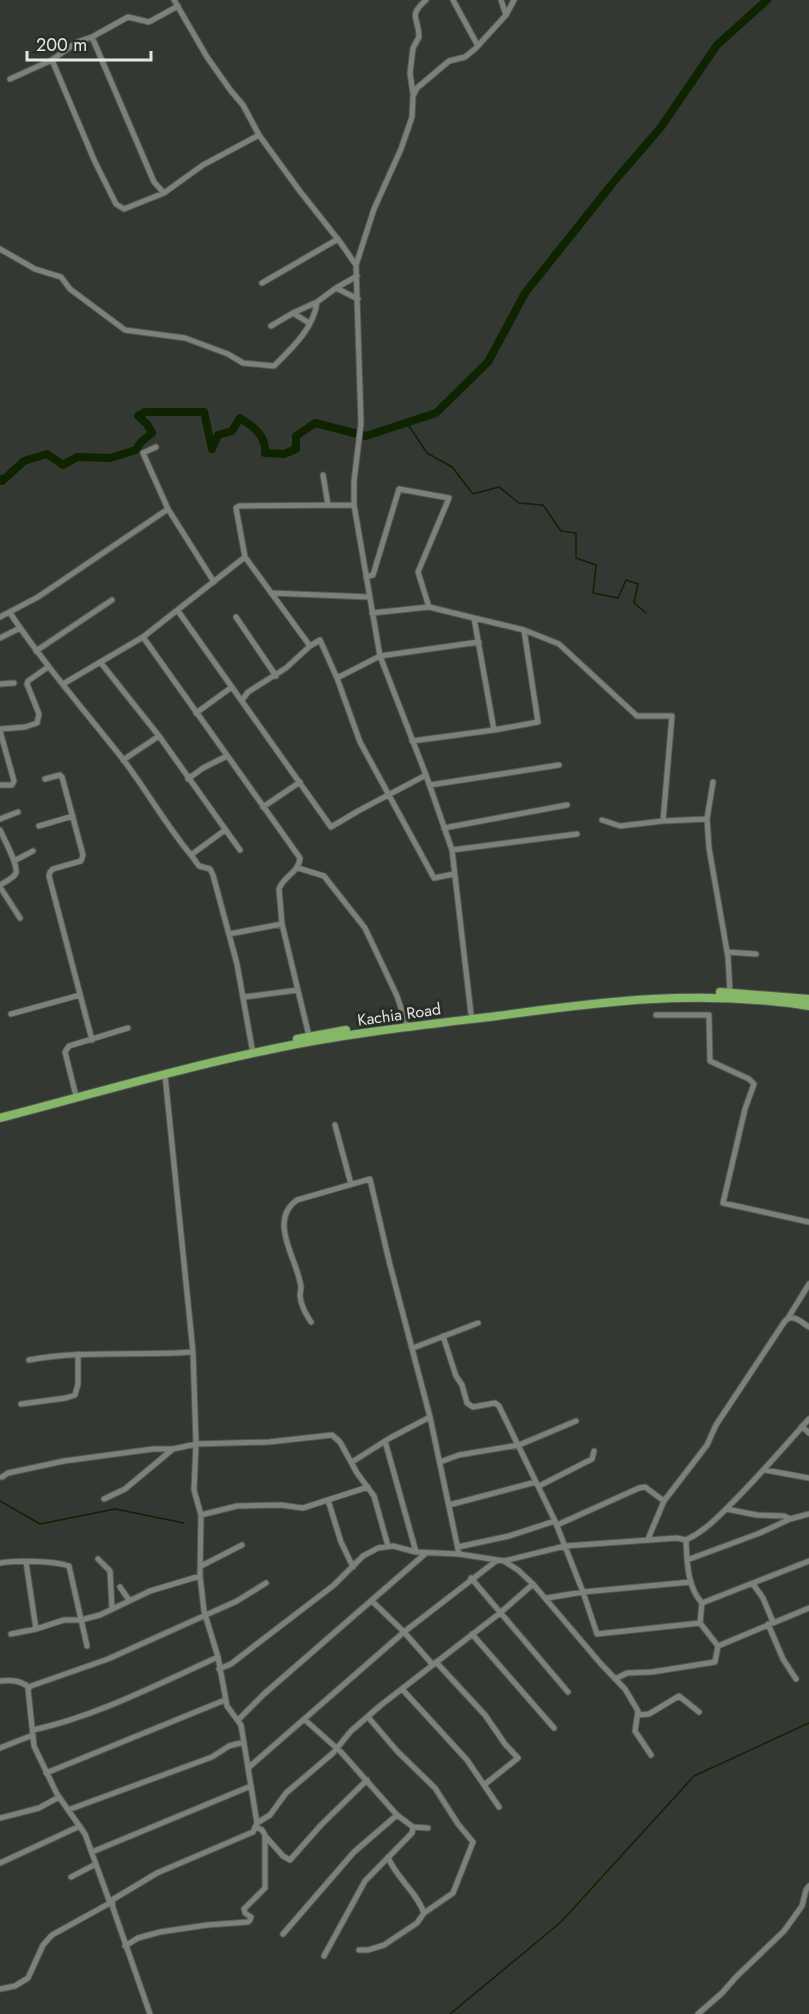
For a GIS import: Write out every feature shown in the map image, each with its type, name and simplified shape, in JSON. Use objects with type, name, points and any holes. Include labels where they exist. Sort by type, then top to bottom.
[{"type":"highway","name":"Kachia Road","points":[[0,1118],[165,1075],[299,1044],[624,994],[730,992],[809,1006]]},
{"type":"highway","name":"Kachia Road","points":[[0,1112],[252,1048],[309,1036],[471,1014],[647,998],[705,996],[789,1001],[809,999]]},
{"type":"highway","points":[[789,1001],[809,1011]]},
{"type":"street","points":[[174,0],[207,57],[243,105],[259,135],[356,265]]},
{"type":"street","points":[[426,0],[414,15],[419,37],[413,48],[410,73],[413,96],[412,117],[401,149],[374,209],[356,265],[361,434],[354,481],[354,505],[380,656],[430,785],[452,850],[471,1014]]},
{"type":"street","points":[[453,0],[478,46]]},
{"type":"street","points":[[501,0],[506,15]]},
{"type":"street","points":[[413,96],[423,82],[449,62],[465,57],[478,46],[506,15],[514,0]]},
{"type":"street","points":[[10,79],[52,60],[77,42],[92,37],[128,17],[149,22],[178,6]]},
{"type":"street","points":[[92,37],[154,182],[164,193]]},
{"type":"street","points":[[52,60],[116,204],[124,208],[164,193],[202,165],[259,135]]},
{"type":"street","points":[[262,283],[338,239]]},
{"type":"street","points":[[0,249],[36,269],[61,277],[70,290],[125,330],[185,338],[228,354],[243,363],[274,366],[302,337],[316,311],[317,302]]},
{"type":"street","points":[[271,326],[317,302],[357,276]]},
{"type":"street","points":[[336,288],[358,299]]},
{"type":"street","points":[[293,313],[309,323]]},
{"type":"street","points":[[156,447],[143,453],[168,509],[214,582]]},
{"type":"street","points":[[323,475],[328,505]]},
{"type":"street","points":[[366,577],[373,575],[399,489],[449,498],[418,572],[429,607]]},
{"type":"street","points":[[310,646],[245,557],[236,508],[239,506],[354,505]]},
{"type":"street","points":[[0,617],[38,597],[168,509]]},
{"type":"street","points":[[63,684],[143,637],[245,557]]},
{"type":"street","points":[[271,593],[369,597]]},
{"type":"street","points":[[36,651],[112,600]]},
{"type":"street","points":[[372,613],[429,607],[524,630],[559,644],[638,716],[672,716],[663,821]]},
{"type":"street","points":[[178,610],[332,827],[426,775]]},
{"type":"street","points":[[10,613],[48,667],[123,760],[199,866],[211,871],[244,997],[252,1048]]},
{"type":"street","points":[[236,617],[276,676]]},
{"type":"street","points":[[474,618],[494,730]]},
{"type":"street","points":[[0,638],[20,628]]},
{"type":"street","points":[[412,741],[538,722],[524,630]]},
{"type":"street","points":[[143,637],[300,858],[298,868],[279,886],[282,924],[309,1036]]},
{"type":"street","points":[[242,700],[248,692],[276,676],[320,640],[337,678],[360,741],[434,878],[454,874]]},
{"type":"street","points":[[337,678],[380,656],[479,642]]},
{"type":"street","points":[[101,663],[159,736],[240,850]]},
{"type":"street","points":[[0,785],[12,785],[14,781],[0,730],[37,723],[39,714],[27,684],[48,667]]},
{"type":"street","points":[[0,684],[14,683]]},
{"type":"street","points":[[196,713],[234,689],[248,692]]},
{"type":"street","points":[[123,760],[159,736]]},
{"type":"street","points":[[188,779],[203,768],[227,756]]},
{"type":"street","points":[[430,785],[559,765]]},
{"type":"street","points":[[45,778],[62,777],[84,859],[53,869],[49,876],[92,1040]]},
{"type":"street","points":[[263,807],[300,782]]},
{"type":"street","points":[[713,782],[707,819],[712,869],[727,952],[730,992]]},
{"type":"street","points":[[444,828],[567,805]]},
{"type":"street","points":[[0,819],[18,813]]},
{"type":"street","points":[[39,826],[73,816]]},
{"type":"street","points":[[602,820],[620,826],[707,819]]},
{"type":"street","points":[[0,830],[14,861],[16,874],[0,886],[20,918]]},
{"type":"street","points":[[191,855],[225,830]]},
{"type":"street","points":[[452,850],[577,834]]},
{"type":"street","points":[[14,861],[33,851]]},
{"type":"street","points":[[298,868],[324,876],[365,928],[397,996],[406,1023]]},
{"type":"street","points":[[712,869],[719,868]]},
{"type":"street","points":[[229,934],[282,924]]},
{"type":"street","points":[[727,952],[756,954]]},
{"type":"street","points":[[244,997],[298,990]]},
{"type":"street","points":[[11,1014],[80,995]]},
{"type":"street","points":[[656,1015],[709,1016],[710,1061],[754,1084],[745,1109],[723,1203],[809,1222]]},
{"type":"street","points":[[75,1092],[65,1052],[69,1046],[128,1028]]},
{"type":"street","points":[[165,1075],[193,1352],[196,1444],[194,1490],[201,1515],[200,1576],[205,1615],[218,1657],[225,1700],[229,1710],[238,1720],[244,1742],[257,1825],[283,1856],[290,1860],[321,1825],[367,1780]]},
{"type":"street","points":[[335,1125],[351,1184]]},
{"type":"street","points":[[311,1322],[304,1310],[300,1296],[301,1287],[285,1238],[286,1213],[290,1205],[297,1200],[370,1179],[430,1417],[459,1554]]},
{"type":"street","points":[[648,1539],[664,1501],[706,1445],[716,1425],[809,1284]]},
{"type":"street","points":[[787,1318],[794,1318],[809,1327]]},
{"type":"street","points":[[413,1348],[478,1323]]},
{"type":"street","points":[[443,1336],[467,1403],[472,1407],[495,1402],[500,1406],[556,1523],[597,1634],[700,1623]]},
{"type":"street","points":[[29,1360],[78,1354],[160,1355],[193,1352]]},
{"type":"street","points":[[21,1404],[75,1395],[78,1384],[78,1354]]},
{"type":"street","points":[[352,1462],[430,1417]]},
{"type":"street","points":[[219,1669],[231,1664],[254,1647],[334,1585],[363,1556],[378,1548],[388,1546],[416,1552],[459,1554],[504,1561],[565,1546],[648,1539],[686,1540],[702,1532],[726,1509],[765,1470],[809,1419]]},
{"type":"street","points":[[440,1462],[459,1455],[519,1445],[576,1421]]},
{"type":"street","points":[[802,1426],[809,1433]]},
{"type":"street","points":[[2,1477],[8,1473],[64,1461],[153,1449],[173,1449],[196,1444],[269,1442],[332,1435],[340,1442],[357,1473],[374,1496],[388,1546]]},
{"type":"street","points":[[385,1441],[416,1552]]},
{"type":"street","points":[[104,1499],[125,1489],[173,1449]]},
{"type":"street","points":[[449,1505],[538,1484],[592,1459],[594,1451]]},
{"type":"street","points":[[765,1470],[809,1478]]},
{"type":"street","points":[[201,1515],[237,1506],[281,1505],[303,1508],[368,1487]]},
{"type":"street","points":[[458,1547],[556,1523],[639,1488],[645,1487],[664,1501]]},
{"type":"street","points":[[328,1500],[341,1542],[352,1566]]},
{"type":"street","points":[[726,1509],[784,1516],[790,1520]]},
{"type":"street","points":[[687,1560],[790,1520],[809,1516]]},
{"type":"street","points":[[615,1678],[627,1673],[652,1672],[715,1662],[718,1646],[700,1623],[702,1603],[696,1596],[691,1582],[686,1540]]},
{"type":"street","points":[[201,1566],[242,1545]]},
{"type":"street","points":[[238,1720],[264,1694],[426,1552]]},
{"type":"street","points":[[98,1559],[110,1571],[112,1609]]},
{"type":"street","points":[[0,1563],[14,1560],[53,1561],[69,1566],[87,1646]]},
{"type":"street","points":[[248,1768],[404,1632],[495,1561]]},
{"type":"street","points":[[504,1561],[518,1570],[547,1598],[601,1664],[625,1689],[638,1715],[635,1731],[651,1755]]},
{"type":"street","points":[[702,1603],[809,1561]]},
{"type":"street","points":[[26,1562],[36,1629]]},
{"type":"street","points":[[11,1635],[64,1620],[81,1620],[100,1615],[150,1591],[200,1576]]},
{"type":"street","points":[[471,1578],[567,1692]]},
{"type":"street","points":[[547,1598],[583,1592],[691,1582]]},
{"type":"street","points":[[29,1687],[108,1659],[237,1601],[266,1584]]},
{"type":"street","points":[[0,1989],[15,1986],[28,1978],[47,1939],[111,1903],[114,1898],[157,1873],[253,1832],[257,1825],[270,1815],[286,1793],[337,1748],[351,1731],[500,1613],[533,1584]]},
{"type":"street","points":[[753,1584],[763,1598],[783,1659],[796,1679]]},
{"type":"street","points":[[120,1587],[129,1600]]},
{"type":"street","points":[[372,1600],[485,1715],[518,1758],[484,1785]]},
{"type":"street","points":[[718,1646],[809,1608]]},
{"type":"street","points":[[472,1634],[554,1728]]},
{"type":"street","points":[[0,1748],[33,1733],[130,1697],[218,1657]]},
{"type":"street","points":[[0,1681],[13,1680],[29,1687]]},
{"type":"street","points":[[29,1687],[27,1691],[34,1746],[59,1797],[80,1826],[92,1852],[150,2014]]},
{"type":"street","points":[[402,1689],[467,1760],[499,1807]]},
{"type":"street","points":[[638,1715],[649,1714],[679,1696],[699,1712]]},
{"type":"street","points":[[46,1773],[225,1700]]},
{"type":"street","points":[[358,1950],[368,1950],[384,1945],[417,1923],[424,1913],[453,1893],[473,1842],[458,1824],[435,1788],[368,1717]]},
{"type":"street","points":[[304,1719],[337,1748],[397,1815],[413,1827],[428,1828]]},
{"type":"street","points":[[68,1810],[212,1757],[229,1746],[244,1742]]},
{"type":"street","points":[[92,1852],[251,1786]]},
{"type":"street","points":[[0,1818],[39,1808],[59,1797]]},
{"type":"street","points":[[283,1934],[354,1852],[397,1815]]},
{"type":"street","points":[[0,1863],[80,1826]]},
{"type":"street","points":[[324,1956],[364,1881],[412,1833],[413,1827]]},
{"type":"street","points":[[125,1946],[138,1938],[153,1934],[207,1925],[248,1922],[251,1917],[245,1913],[244,1909],[263,1892],[266,1883],[265,1835]]},
{"type":"street","points":[[388,1857],[391,1865],[424,1913]]},
{"type":"street","points":[[71,1877],[96,1864]]},
{"type":"street","points":[[698,2014],[722,1994],[746,1967],[784,1931],[802,1906],[809,1886]]},
{"type":"waterway","points":[[0,479],[2,481],[24,461],[47,454],[63,465],[77,457],[110,458],[136,450],[141,442],[152,433],[147,424],[138,416],[145,412],[204,412],[212,449],[218,435],[232,431],[240,418],[261,436],[265,453],[284,454],[296,449],[296,436],[315,423],[366,436],[436,413],[488,362],[525,293],[661,127],[717,45],[767,0]]},
{"type":"waterway","points":[[407,423],[427,453],[452,467],[473,494],[499,487],[519,503],[543,505],[561,531],[576,533],[576,558],[596,565],[593,593],[618,598],[626,580],[638,584],[634,603],[646,613]]},
{"type":"waterway","points":[[0,1501],[40,1524],[115,1509],[184,1523]]},
{"type":"waterway","points":[[450,2014],[561,1922],[694,1776],[809,1723]]}]
